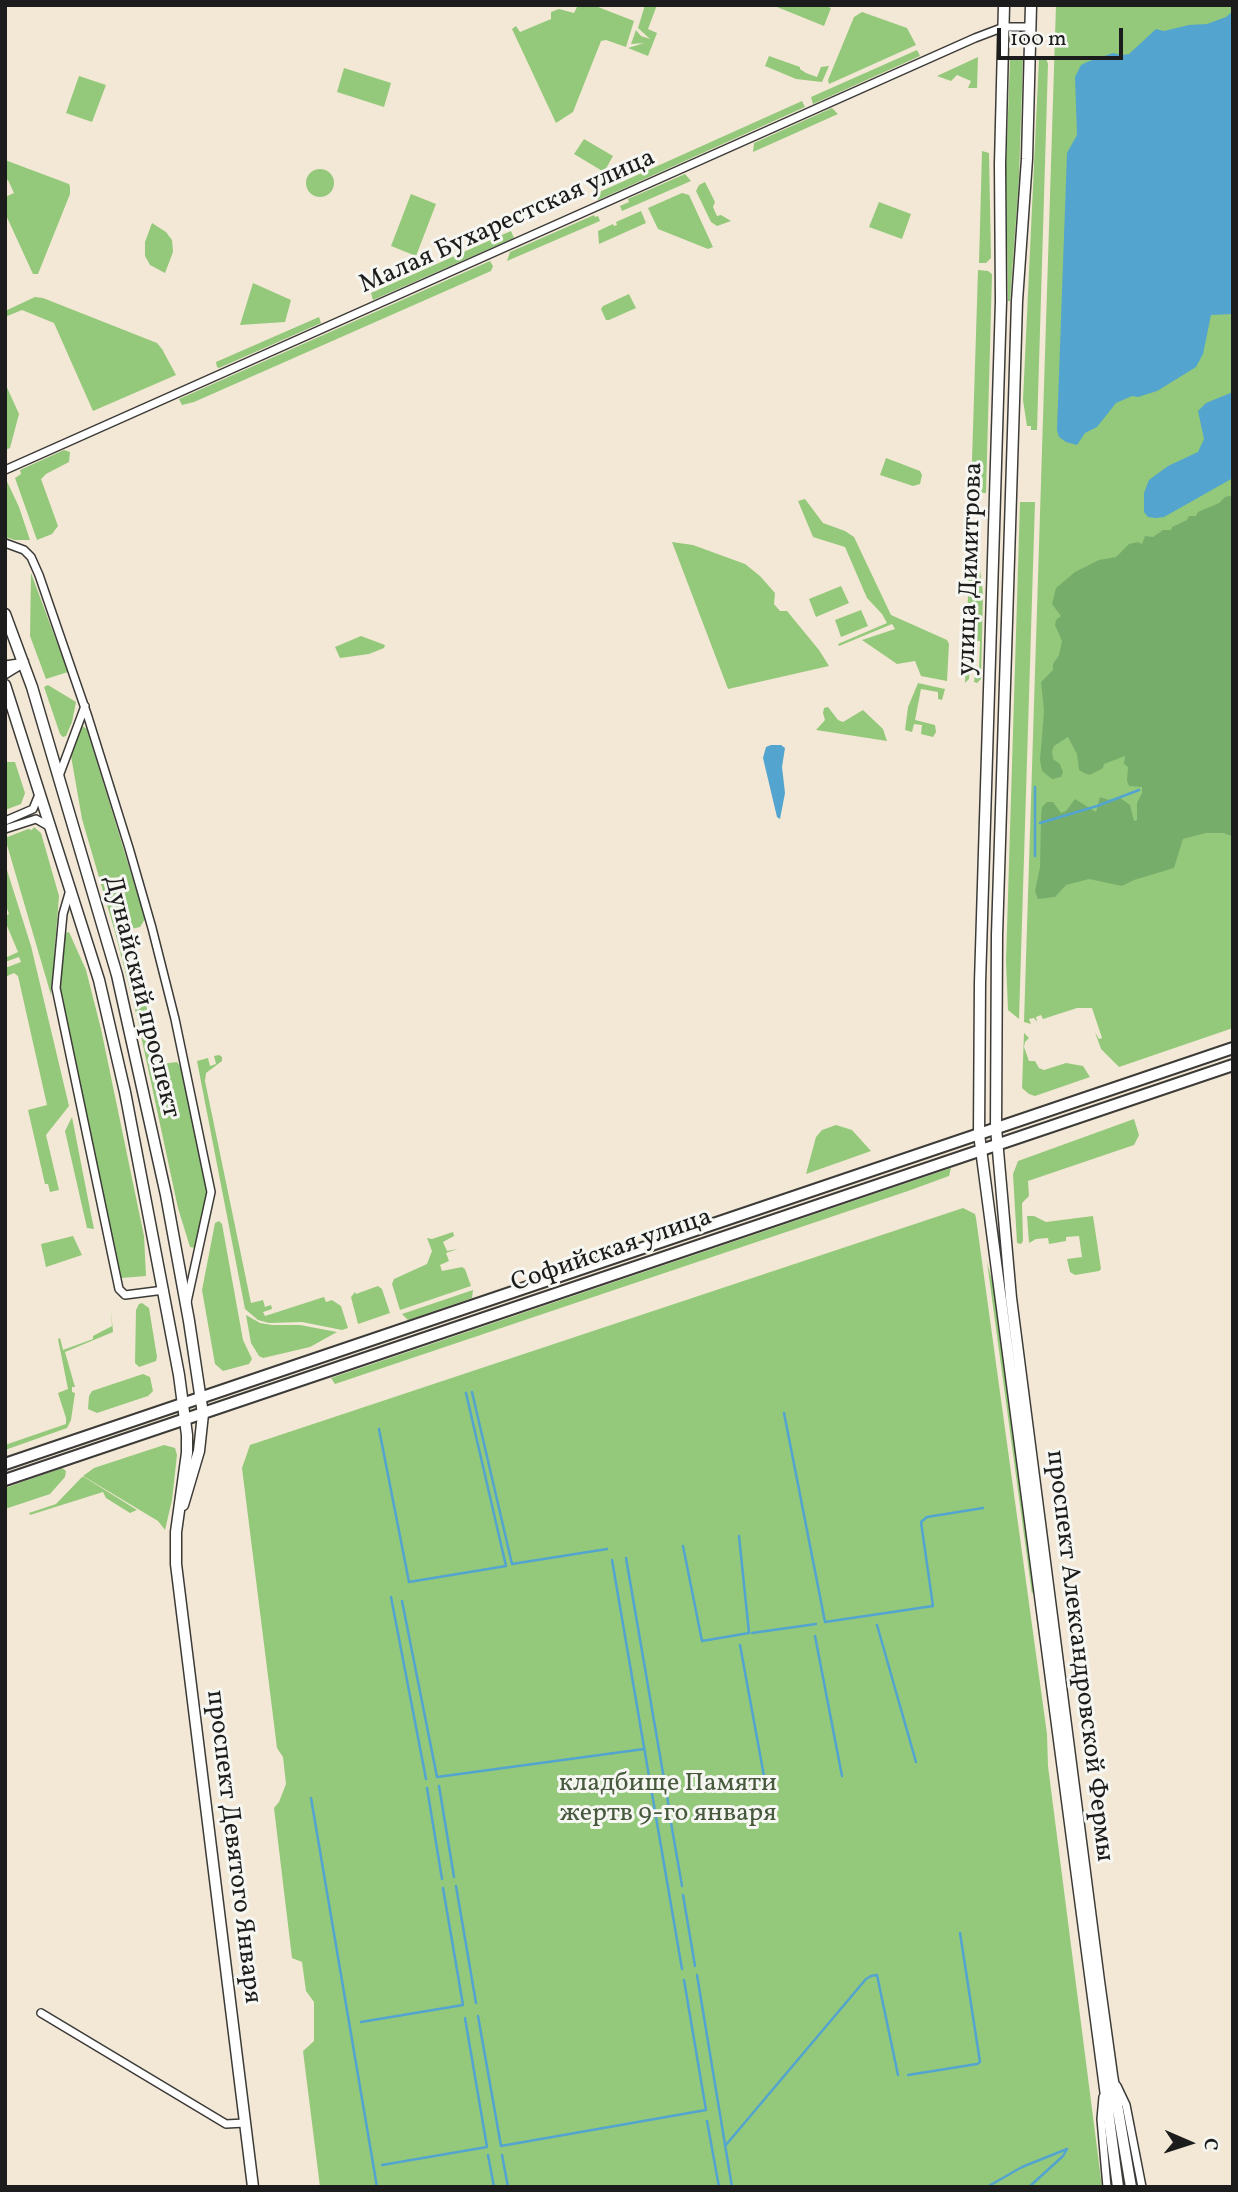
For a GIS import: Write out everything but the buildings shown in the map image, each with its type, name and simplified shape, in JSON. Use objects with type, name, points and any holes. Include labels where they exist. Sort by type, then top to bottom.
[{"type":"main road","name":"улица Димитрова","points":[[981,1151],[980,982],[1002,301],[1000,164],[1004,5]]},
{"type":"main road","name":"улица Димитрова","points":[[997,1145],[997,935],[1001,798],[1016,314],[1026,178],[1031,5]]},
{"type":"main road","name":"Дунайский проспект","points":[[5,614],[23,662],[123,998],[166,1195],[203,1414]]},
{"type":"main road","points":[[5,673],[23,662]]},
{"type":"main road","name":"Дунайский проспект","points":[[5,685],[99,979],[125,1092],[164,1290],[185,1420]]},
{"type":"main road","name":"Софийская улица","points":[[5,1464],[1233,1048]]},
{"type":"main road","name":"Софийская улица","points":[[5,1480],[1233,1065]]},
{"type":"main road","name":"проспект Александровской Фермы","points":[[997,1145],[1011,1298],[1112,2075],[1131,2187]]},
{"type":"main road","name":"проспект Александровской Фермы","points":[[981,1151],[1118,2187]]},
{"type":"main road","name":"проспект Девятого Января","points":[[180,1512],[199,1451],[203,1414]]},
{"type":"main road","name":"проспект Девятого Января","points":[[185,1420],[187,1453],[176,1540],[176,1564],[253,2187]]},
{"type":"street","name":"Малая Бухарестская улица","points":[[5,470],[963,43],[1004,27],[1031,27]]},
{"type":"street","points":[[5,543],[24,550],[31,557],[85,706],[152,928],[184,1058],[210,1179],[210,1205],[186,1306]]},
{"type":"street","points":[[5,665],[23,662]]},
{"type":"street","points":[[58,777],[85,706]]},
{"type":"street","points":[[79,721],[88,717]]},
{"type":"street","points":[[5,821],[33,809],[40,792]]},
{"type":"street","points":[[5,829],[36,819],[52,828]]},
{"type":"street","points":[[70,888],[62,914],[56,988],[119,1289],[125,1295],[164,1290]]},
{"type":"street","points":[[41,2013],[226,2123],[245,2123]]},
{"type":"street","points":[[1112,2075],[1126,2105],[1142,2187]]},
{"type":"street","points":[[1104,2089],[1101,2119],[1107,2187]]},
{"type":"green space","points":[[578,5],[593,5],[634,21],[626,47],[606,40],[601,41],[573,112],[556,123],[512,29],[516,26],[520,32],[551,19],[551,12],[559,9],[574,13]]},
{"type":"green space","points":[[645,5],[657,5],[648,29],[657,33],[648,56],[628,48],[644,43],[631,44],[636,30],[641,36],[650,39],[638,28]]},
{"type":"green space","points":[[777,5],[824,5],[831,8],[824,26]]},
{"type":"green space","points":[[1056,5],[1233,5],[1233,813],[1221,832],[1233,837],[1233,1028],[1119,1067],[1101,1049],[1095,1032],[1099,1039],[1102,1038],[1092,1008],[1077,1008],[1043,1019],[1041,1015],[1036,1017],[1037,1022],[1034,1018],[1029,1019],[1031,1024],[1024,1022]]},
{"type":"green space","points":[[862,12],[907,28],[916,45],[829,84],[828,80],[854,17]]},
{"type":"green space","points":[[917,50],[920,56],[813,104],[811,97]]},
{"type":"green space","points":[[769,56],[800,67],[806,73],[817,77],[821,67],[829,66],[822,82],[796,79],[765,66]]},
{"type":"green space","points":[[978,57],[977,88],[968,88],[971,81],[957,75],[951,81],[937,76]]},
{"type":"green space","points":[[1023,58],[1019,178],[1008,301],[1006,171],[1010,59]]},
{"type":"green space","points":[[1039,58],[1046,58],[1048,64],[1037,430],[1031,430],[1031,426],[1027,426],[1023,400]]},
{"type":"green space","points":[[344,68],[391,83],[384,107],[337,92]]},
{"type":"green space","points":[[79,76],[106,85],[92,122],[66,113]]},
{"type":"green space","points":[[802,101],[805,107],[598,200],[595,194]]},
{"type":"green space","points":[[832,108],[838,114],[753,152],[754,143]]},
{"type":"green space","points":[[584,139],[613,156],[604,172],[574,154]]},
{"type":"green space","points":[[982,151],[989,153],[991,258],[986,263],[979,263]]},
{"type":"green space","points":[[5,160],[69,184],[70,187],[70,194],[38,274],[33,274],[5,213],[5,197],[14,193],[8,180],[5,181]]},
{"type":"green space","points":[[320,169],[330,173],[334,183],[330,193],[320,197],[310,193],[306,183],[310,173]]},
{"type":"green space","points":[[685,174],[691,181],[622,211],[620,206],[629,202],[628,199]]},
{"type":"green space","points":[[705,182],[715,202],[713,207],[717,216],[721,215],[731,221],[717,226],[711,222],[696,191],[699,185]]},
{"type":"green space","points":[[682,193],[689,195],[713,247],[708,249],[658,229],[648,208]]},
{"type":"green space","points":[[411,194],[436,204],[416,256],[391,246]]},
{"type":"green space","points":[[879,202],[911,214],[902,239],[869,227]]},
{"type":"green space","points":[[641,211],[646,223],[599,244],[598,231],[613,224],[617,225],[616,222]]},
{"type":"green space","points":[[594,215],[598,216],[600,221],[507,261],[510,252]]},
{"type":"green space","points":[[152,223],[166,232],[172,240],[173,252],[165,273],[150,265],[145,256],[145,242]]},
{"type":"green space","points":[[511,231],[514,238],[373,300],[371,293]]},
{"type":"green space","points":[[490,261],[493,266],[491,271],[194,402],[182,405],[179,399]]},
{"type":"green space","points":[[978,270],[992,274],[986,493],[971,492]]},
{"type":"green space","points":[[253,283],[291,300],[285,322],[240,325]]},
{"type":"green space","points":[[629,294],[636,308],[606,320],[601,309],[603,306]]},
{"type":"green space","points":[[35,297],[157,343],[176,375],[93,411],[54,323],[22,310],[5,317],[5,311]]},
{"type":"green space","points":[[319,317],[321,323],[217,367],[216,362]]},
{"type":"green space","points":[[5,383],[19,414],[10,448],[5,450]]},
{"type":"green space","points":[[64,450],[70,452],[69,462],[41,479],[58,526],[52,534],[37,540],[15,478],[21,474],[20,470]]},
{"type":"green space","points":[[886,458],[920,471],[920,484],[913,486],[880,475]]},
{"type":"green space","points":[[5,477],[19,507],[30,540],[5,537]]},
{"type":"green space","points":[[1233,495],[1233,837],[1223,833],[1206,833],[1183,839],[1174,868],[1122,886],[1089,879],[1066,885],[1055,897],[1038,899],[1035,891],[1040,867],[1042,807],[1047,802],[1053,802],[1061,813],[1066,811],[1075,799],[1096,812],[1100,797],[1109,800],[1119,797],[1130,805],[1134,821],[1137,820],[1137,803],[1142,793],[1142,787],[1129,786],[1125,756],[1104,764],[1103,768],[1090,775],[1079,770],[1077,754],[1068,737],[1054,746],[1052,751],[1053,759],[1060,764],[1063,772],[1061,777],[1052,779],[1042,771],[1040,760],[1044,711],[1041,682],[1053,670],[1062,641],[1055,625],[1061,616],[1052,604],[1056,588],[1075,572],[1099,560],[1116,557],[1129,544],[1142,544],[1145,536],[1153,537],[1163,530],[1171,530],[1189,516],[1196,516],[1198,512]]},
{"type":"green space","points":[[805,499],[823,523],[854,537],[891,615],[947,640],[947,681],[921,676],[915,661],[897,664],[862,640],[895,629],[892,624],[839,646],[838,644],[887,623],[867,598],[845,547],[813,537],[798,501]]},
{"type":"green space","points":[[1020,502],[1035,502],[1019,1019],[1008,1010],[1006,961]]},
{"type":"green space","points":[[672,542],[693,545],[745,564],[775,593],[774,604],[780,611],[787,611],[829,666],[728,689]]},
{"type":"green space","points":[[969,565],[980,570],[983,594],[981,679],[977,683],[974,682],[979,669],[980,641],[971,641],[969,679],[965,683]]},
{"type":"green space","points":[[31,573],[68,672],[46,679],[30,636]]},
{"type":"green space","points":[[841,586],[849,603],[816,617],[809,599]]},
{"type":"green space","points":[[861,610],[868,626],[841,637],[835,620]]},
{"type":"green space","points":[[361,636],[385,645],[384,648],[369,654],[340,658],[335,647]]},
{"type":"green space","points":[[918,683],[945,689],[942,700],[938,699],[938,692],[921,689],[915,720],[935,725],[936,732],[933,737],[921,734],[922,725],[914,724],[912,732],[905,730],[908,707]]},
{"type":"green space","points":[[48,685],[76,702],[72,722],[63,737],[44,687]]},
{"type":"green space","points":[[828,707],[838,720],[843,722],[863,710],[883,729],[887,741],[816,730],[825,720],[824,708]]},
{"type":"green space","points":[[81,725],[87,729],[145,919],[140,927],[127,930],[161,1064],[177,1062],[182,1069],[207,1192],[196,1248],[190,1247],[178,1208],[137,1017],[82,819],[71,756]]},
{"type":"green space","points":[[5,762],[15,762],[25,793],[21,804],[5,810]]},
{"type":"green space","points":[[34,827],[41,833],[59,896],[51,995],[5,838]]},
{"type":"green space","points":[[5,864],[31,946],[69,1106],[46,1135],[59,1190],[50,1192],[48,1184],[45,1184],[28,1110],[47,1105],[18,976],[14,973],[5,977],[5,968],[21,962],[19,957],[5,962],[5,958],[18,952],[5,921],[5,916],[9,914],[5,903]]},
{"type":"green space","points":[[69,932],[86,970],[101,1029],[144,1236],[146,1276],[121,1278],[60,992],[65,933]]},
{"type":"green space","points":[[1024,1033],[1029,1038],[1024,1047],[1029,1061],[1035,1061],[1039,1068],[1044,1070],[1066,1063],[1083,1066],[1090,1077],[1035,1096],[1029,1094],[1022,1088]]},
{"type":"green space","points":[[219,1055],[222,1061],[206,1073],[205,1081],[251,1303],[263,1300],[265,1307],[271,1305],[272,1309],[263,1312],[265,1316],[324,1297],[326,1302],[332,1300],[341,1306],[348,1328],[342,1330],[302,1322],[269,1323],[258,1320],[245,1309],[197,1061],[208,1058],[210,1066],[216,1064],[214,1056]]},
{"type":"green space","points":[[72,1117],[94,1229],[87,1228],[65,1131]]},
{"type":"green space","points":[[1134,1119],[1139,1135],[1134,1145],[1028,1181],[1029,1196],[1022,1203],[1023,1241],[1021,1244],[1017,1243],[1013,1174],[1018,1161]]},
{"type":"green space","points":[[836,1125],[852,1130],[871,1151],[806,1174],[816,1137],[822,1130]]},
{"type":"green space","points":[[951,1168],[949,1176],[908,1191],[335,1384],[331,1378]]},
{"type":"green space","name":"кладбище Памяти жертв 9-го января","points":[[963,1208],[975,1214],[976,1218],[1047,1734],[1048,1766],[1102,2187],[320,2187],[303,2051],[314,2041],[314,2002],[306,1991],[302,1962],[292,1958],[274,1808],[286,1784],[283,1757],[277,1748],[242,1468],[250,1445]]},
{"type":"green space","points":[[1027,1216],[1034,1216],[1046,1222],[1093,1216],[1101,1269],[1075,1275],[1070,1272],[1067,1259],[1082,1257],[1079,1236],[1066,1237],[1066,1241],[1049,1244],[1048,1238],[1029,1243]]},
{"type":"green space","points":[[219,1221],[222,1224],[243,1340],[252,1359],[249,1364],[223,1371],[215,1364],[202,1290],[215,1223]]},
{"type":"green space","points":[[453,1232],[454,1236],[443,1242],[447,1251],[458,1249],[446,1253],[449,1261],[440,1265],[442,1271],[462,1267],[471,1286],[400,1310],[392,1284],[394,1279],[427,1264],[432,1251],[427,1238]]},
{"type":"green space","points":[[73,1236],[82,1255],[46,1267],[41,1244]]},
{"type":"green space","points":[[987,1262],[997,1299],[1034,1590],[1032,1594]]},
{"type":"green space","points":[[378,1286],[382,1289],[390,1313],[358,1324],[351,1297],[355,1292],[356,1294]]},
{"type":"green space","points":[[473,1290],[472,1298],[408,1320],[402,1314]]},
{"type":"green space","points":[[142,1303],[149,1308],[157,1357],[156,1361],[139,1367],[135,1363],[136,1310]]},
{"type":"green space","points":[[111,1310],[113,1332],[65,1352],[75,1387],[72,1387],[72,1392],[75,1393],[71,1420],[67,1428],[5,1450],[5,1445],[66,1424],[58,1393],[68,1389],[58,1339],[60,1338],[63,1350],[93,1339],[93,1336],[112,1326]]},
{"type":"green space","points":[[246,1315],[260,1323],[300,1325],[337,1332],[310,1347],[263,1358],[251,1343]]},
{"type":"green space","points":[[143,1374],[150,1377],[153,1391],[148,1396],[97,1413],[88,1409],[92,1391]]},
{"type":"green space","points":[[164,1445],[175,1448],[177,1455],[172,1500],[165,1530],[158,1521],[83,1476],[94,1468]]},
{"type":"green space","points":[[62,1468],[66,1471],[65,1477],[50,1494],[5,1509],[5,1488]]},
{"type":"green space","points":[[82,1477],[137,1510],[130,1513],[106,1498],[103,1492],[30,1515],[29,1513],[56,1504]]},
{"type":"water","points":[[1233,11],[1233,314],[1211,315],[1203,354],[1196,367],[1157,391],[1138,397],[1132,396],[1116,403],[1097,427],[1085,433],[1077,445],[1066,442],[1059,437],[1057,430],[1067,153],[1077,135],[1075,77],[1081,65],[1087,62],[1113,53],[1129,54],[1156,29],[1164,31],[1207,24],[1226,17]]},
{"type":"water","points":[[1233,392],[1233,478],[1164,517],[1148,517],[1144,512],[1144,493],[1149,480],[1168,466],[1198,452],[1204,439],[1198,411],[1206,403]]},
{"type":"water","points":[[771,745],[785,748],[782,767],[785,793],[780,819],[777,817],[763,758],[766,747]]},
{"type":"waterway","points":[[1035,787],[1035,856]]},
{"type":"waterway","points":[[1040,823],[1139,790]]},
{"type":"waterway","points":[[472,1392],[512,1564],[607,1549]]},
{"type":"waterway","points":[[379,1429],[409,1582],[506,1566],[466,1393]]},
{"type":"waterway","points":[[784,1413],[825,1622],[933,1606],[921,1522],[927,1517],[983,1508]]},
{"type":"waterway","points":[[683,1546],[702,1641],[749,1633],[739,1536]]},
{"type":"waterway","points":[[626,1558],[669,1808]]},
{"type":"waterway","points":[[612,1560],[682,1969]]},
{"type":"waterway","points":[[391,1597],[426,1779]]},
{"type":"waterway","points":[[402,1601],[437,1777],[644,1749]]},
{"type":"waterway","points":[[752,1633],[816,1624]]},
{"type":"waterway","points":[[877,1625],[916,1762]]},
{"type":"waterway","points":[[815,1636],[842,1776]]},
{"type":"waterway","points":[[740,1645],[766,1787]]},
{"type":"waterway","points":[[439,1786],[454,1877]]},
{"type":"waterway","points":[[427,1788],[442,1879]]},
{"type":"waterway","points":[[311,1798],[377,2187]]},
{"type":"waterway","points":[[670,1817],[682,1886]]},
{"type":"waterway","points":[[456,1886],[476,2003]]},
{"type":"waterway","points":[[361,2022],[463,2005],[443,1888]]},
{"type":"waterway","points":[[683,1895],[695,1966]]},
{"type":"waterway","points":[[908,2075],[980,2062],[960,1933]]},
{"type":"waterway","points":[[697,1975],[732,2187]]},
{"type":"waterway","points":[[725,2146],[871,1976],[877,1975],[898,2075]]},
{"type":"waterway","points":[[478,2016],[501,2146],[706,2110],[684,1980]]},
{"type":"waterway","points":[[382,2165],[487,2147],[465,2018]]},
{"type":"waterway","points":[[707,2121],[719,2187]]},
{"type":"waterway","points":[[987,2187],[1022,2167],[1067,2149]]},
{"type":"waterway","points":[[1029,2187],[1063,2156],[1067,2149]]},
{"type":"waterway","points":[[488,2155],[494,2187]]},
{"type":"waterway","points":[[502,2155],[508,2187]]}]
